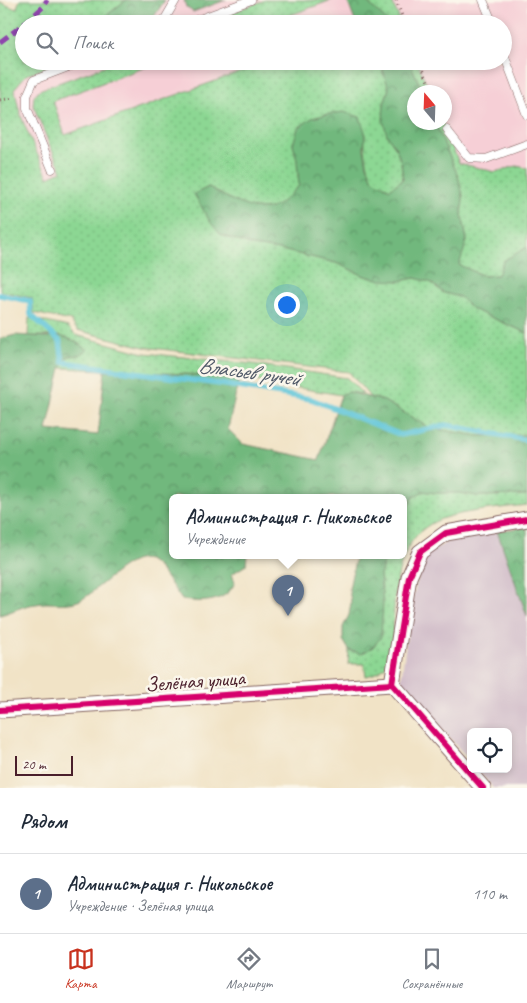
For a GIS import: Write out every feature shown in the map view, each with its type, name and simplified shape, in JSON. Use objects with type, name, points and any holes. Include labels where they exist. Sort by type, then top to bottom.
[{"type":"street","points":[[483,788],[392,684],[403,605],[408,577],[420,552],[446,533],[527,519]]},
{"type":"street","name":"Зелёная улица","points":[[0,710],[392,684]]},
{"type":"lane","points":[[167,15],[176,0]]},
{"type":"lane","points":[[211,15],[252,0]]},
{"type":"lane","points":[[483,0],[489,15]]},
{"type":"lane","points":[[52,169],[27,108],[27,96],[34,80],[60,70]]},
{"type":"lane","points":[[510,70],[527,115]]},
{"type":"lane","points":[[447,130],[469,158],[486,159],[527,144]]},
{"type":"path","points":[[396,0],[402,15]]},
{"type":"path","points":[[423,70],[429,85]]},
{"type":"shaded area","points":[[165,0],[527,0],[527,227],[485,244],[440,130],[452,130],[452,85],[422,85],[416,70],[512,70],[512,15],[155,15]]},
{"type":"shaded area","points":[[41,70],[339,70],[48,177],[16,102],[15,88],[26,75]]},
{"type":"shaded area","points":[[497,531],[527,616],[527,788],[493,788],[480,773],[512,773],[512,728],[467,728],[467,757],[401,682],[411,605],[419,575],[427,554],[454,538]]},
{"type":"green space","points":[[20,0],[126,0],[107,15],[15,15],[15,70],[41,70],[26,75],[15,88],[17,100],[33,145],[48,177],[62,171],[33,105],[34,96],[39,90],[93,70],[138,70],[53,101],[65,135],[246,70],[383,70],[389,88],[384,104],[387,135],[396,148],[401,162],[403,179],[390,189],[373,180],[366,157],[365,132],[344,112],[312,118],[293,144],[297,160],[299,186],[275,206],[263,209],[247,206],[209,187],[194,194],[221,235],[253,246],[286,251],[336,263],[365,276],[399,281],[415,278],[430,282],[444,293],[460,297],[472,309],[527,333],[527,435],[478,436],[430,428],[384,401],[370,397],[349,372],[144,347],[77,330],[71,321],[34,313],[32,298],[0,291],[0,2],[16,9]]},
{"type":"green space","points":[[126,0],[165,0],[155,15],[107,15]]},
{"type":"green space","points":[[184,0],[226,0],[193,12],[186,7]]},
{"type":"green space","points":[[265,0],[332,0],[291,15],[224,15]]},
{"type":"green space","points":[[347,0],[365,0],[381,15],[353,15]]},
{"type":"green space","points":[[365,0],[391,0],[398,15],[381,15]]},
{"type":"green space","points":[[383,70],[413,70],[420,85],[407,85],[407,130],[438,130],[458,176],[463,196],[462,214],[467,241],[459,265],[484,276],[498,275],[503,261],[527,247],[527,333],[472,309],[460,297],[444,293],[430,282],[415,278],[399,281],[382,280],[365,276],[336,263],[286,251],[253,246],[221,235],[211,223],[194,194],[209,187],[247,206],[263,209],[275,206],[299,186],[297,160],[293,144],[298,128],[312,118],[344,112],[360,117],[365,132],[364,149],[367,165],[373,180],[390,189],[403,179],[401,162],[396,148],[387,135],[383,120],[384,104],[389,88]]},
{"type":"green space","points":[[413,70],[421,70],[427,85],[420,85]]},
{"type":"green space","points":[[438,130],[446,130],[459,163],[495,172],[516,166],[527,168],[527,247],[498,275],[484,276],[458,265],[467,241],[462,214],[463,196],[458,176]]},
{"type":"green space","points":[[29,318],[68,327],[76,335],[144,353],[253,364],[347,378],[363,394],[349,392],[341,395],[226,376],[61,368],[68,356],[80,355],[61,336],[28,336]]},
{"type":"green space","points":[[15,335],[61,336],[75,341],[87,350],[80,355],[68,356],[61,368],[47,430],[98,435],[105,371],[226,376],[239,379],[228,429],[243,444],[319,460],[341,395],[349,392],[384,401],[430,428],[478,436],[527,435],[527,495],[477,496],[423,491],[412,498],[407,511],[407,494],[169,494],[169,559],[247,559],[246,565],[232,574],[235,582],[226,594],[213,600],[182,600],[156,565],[148,560],[140,559],[119,570],[78,601],[32,605],[0,615],[0,339]]},
{"type":"green space","points":[[423,491],[477,496],[527,495],[527,505],[451,516],[430,525],[415,538],[407,552],[407,507],[413,497]]},
{"type":"green space","points":[[527,527],[527,616],[497,531]]},
{"type":"green space","points":[[355,559],[385,559],[380,575],[383,603],[381,637],[373,647],[361,654],[349,650],[343,640],[343,627],[349,615],[351,602],[349,589]]},
{"type":"green space","points":[[385,559],[404,559],[398,574],[395,595],[391,659],[380,671],[366,676],[364,664],[348,664],[349,650],[361,653],[382,588],[380,575]]},
{"type":"waterway","name":"Власьев ручей","points":[[0,295],[30,301],[31,315],[60,341],[63,362],[311,399],[401,435],[446,425],[527,440]]},
{"type":"marked path","points":[[34,15],[43,7],[47,0]]},
{"type":"marked path","points":[[0,42],[15,31]]},
{"type":"cycle path","points":[[483,788],[392,684],[409,577],[420,552],[446,533],[527,519]]},
{"type":"cycle path","points":[[0,710],[392,684]]},
{"type":"place","name":"Администрация г. Никольское","points":[[288,616]]}]
